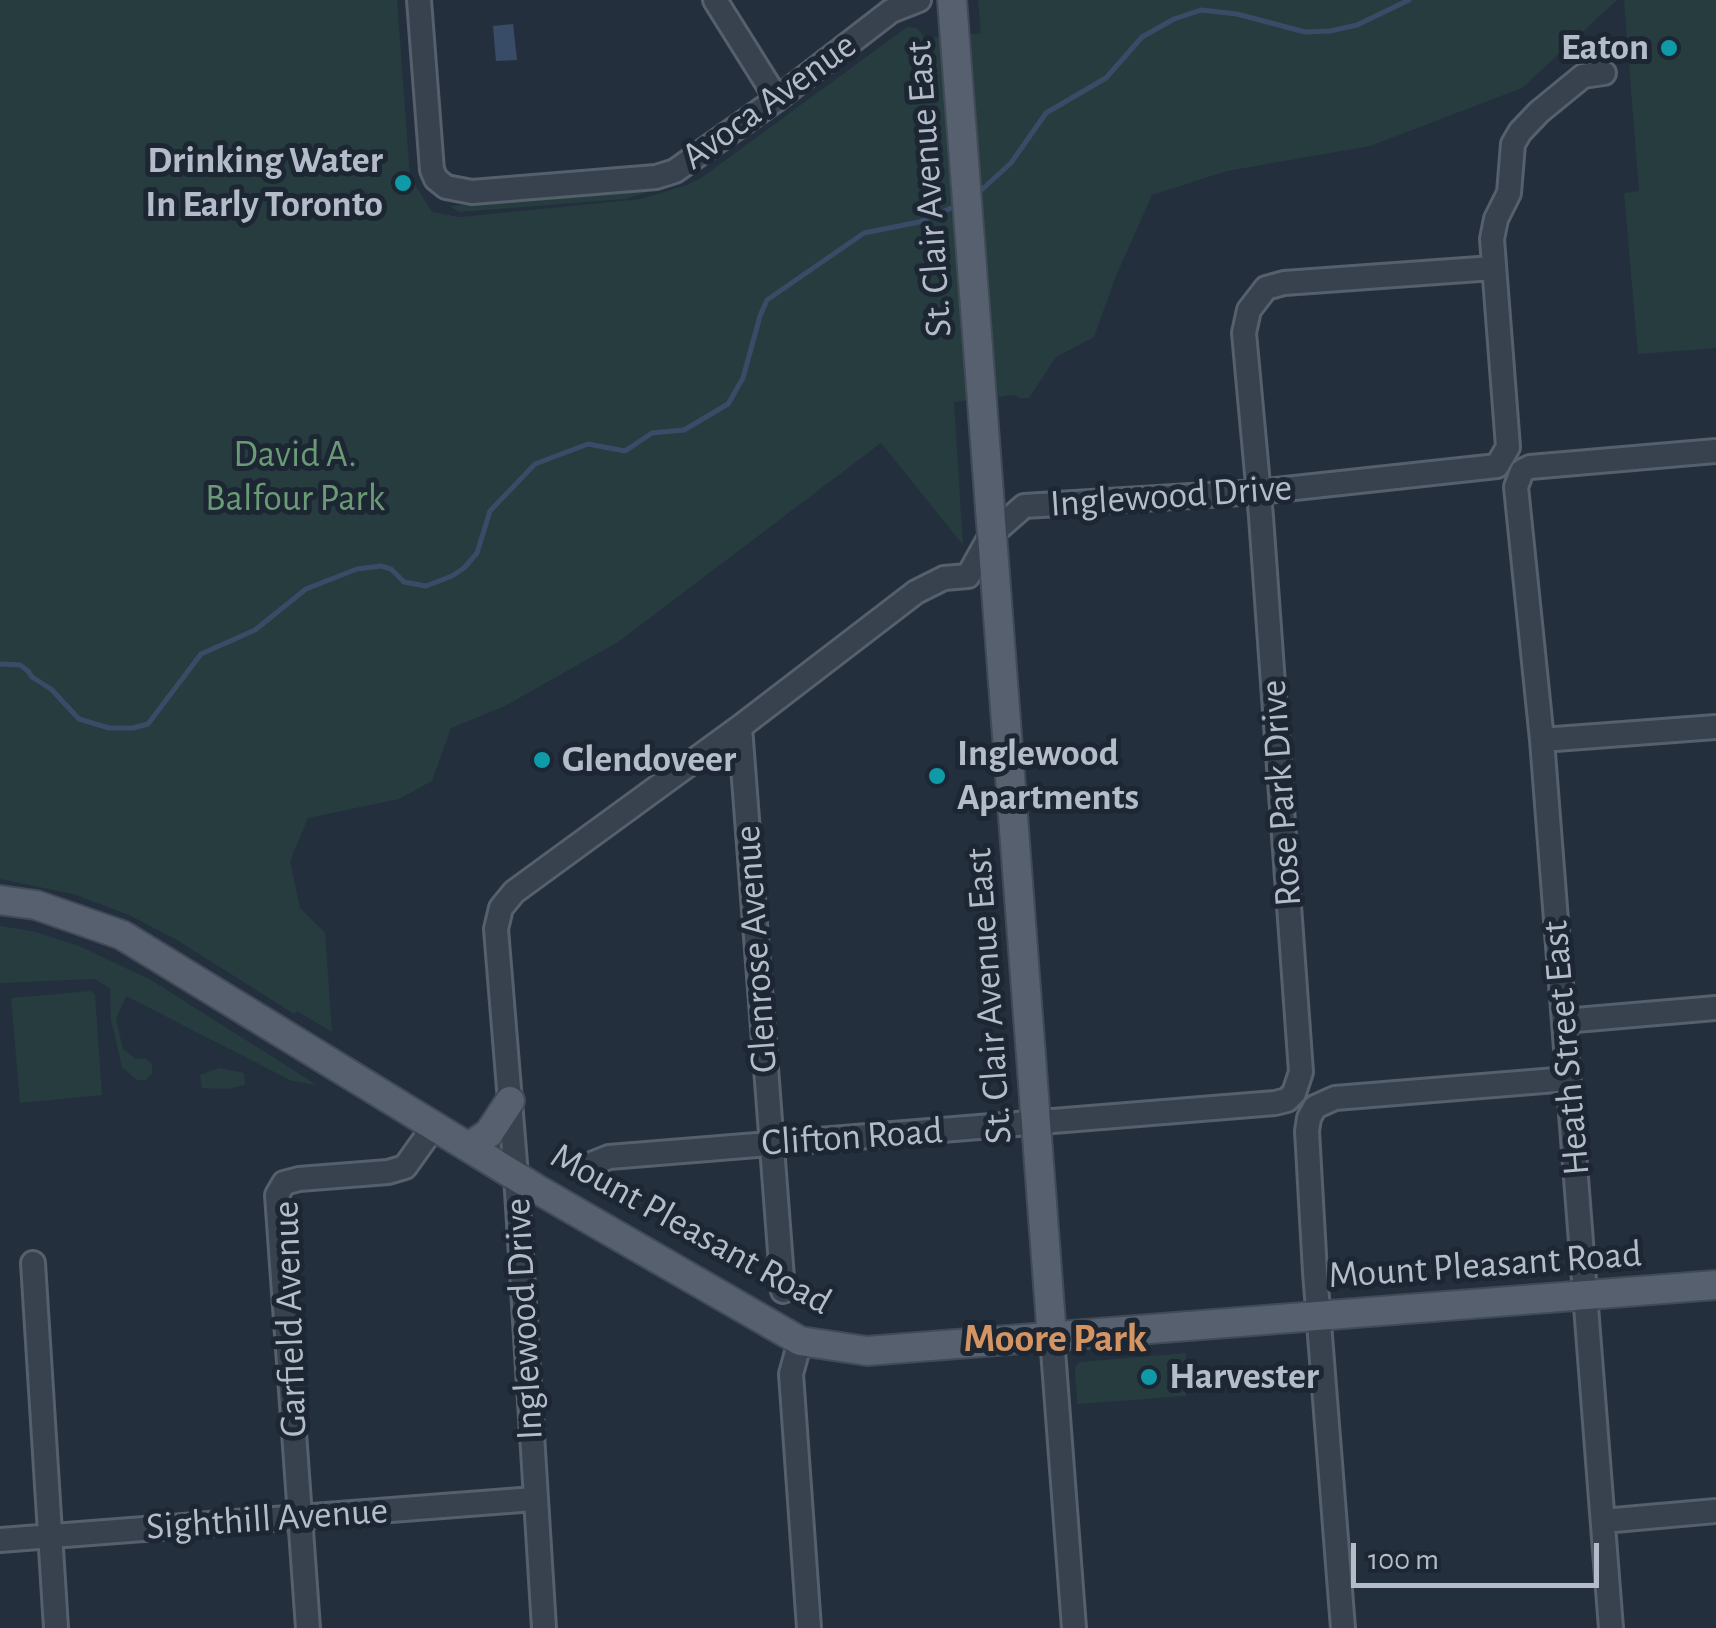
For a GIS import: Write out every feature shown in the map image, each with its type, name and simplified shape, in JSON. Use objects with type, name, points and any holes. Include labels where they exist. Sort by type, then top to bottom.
[{"type":"main road","name":"St. Clair Avenue East","points":[[952,0],[1052,1337]]},
{"type":"main road","name":"Mount Pleasant Road","points":[[0,900],[36,905],[122,935],[800,1342],[866,1351],[1716,1285]]},
{"type":"main road","points":[[470,1146],[489,1133],[510,1101]]},
{"type":"street","name":"Avoca Avenue","points":[[419,0],[431,164],[436,179],[446,187],[472,192],[664,176],[777,99],[891,11],[919,0]]},
{"type":"street","points":[[715,0],[777,99]]},
{"type":"street","name":"Heath Street East","points":[[1604,73],[1583,76],[1538,112],[1513,144],[1509,193],[1496,219],[1492,239],[1508,447],[1516,487],[1542,740],[1612,1628]]},
{"type":"street","name":"Rose Park Drive","points":[[1294,1094],[1301,1072],[1244,333],[1249,310],[1266,288],[1284,283],[1493,268]]},
{"type":"street","name":"Inglewood Drive","points":[[544,1628],[516,1175],[496,929],[501,908],[514,892],[740,728],[916,592],[944,578],[968,576],[991,534],[1024,506],[1258,492],[1513,464],[1716,451]]},
{"type":"street","points":[[1542,740],[1716,727]]},
{"type":"street","name":"Glenrose Avenue","points":[[740,728],[782,1291]]},
{"type":"street","points":[[1564,1021],[1716,1008]]},
{"type":"street","points":[[1343,1628],[1307,1131],[1314,1107],[1335,1098],[1568,1079]]},
{"type":"street","name":"Clifton Road","points":[[589,1165],[609,1157],[771,1142],[1275,1103],[1294,1094]]},
{"type":"street","name":"Garfield Avenue","points":[[308,1628],[277,1194],[284,1184],[299,1179],[388,1172],[405,1167],[435,1125]]},
{"type":"street","points":[[33,1263],[56,1628]]},
{"type":"street","name":"St. Clair Avenue East","points":[[1052,1337],[1074,1628]]},
{"type":"street","points":[[800,1342],[791,1374],[810,1628]]},
{"type":"street","name":"Sighthill Avenue","points":[[0,1540],[534,1498]]},
{"type":"street","points":[[1603,1521],[1716,1511]]},
{"type":"green space","name":"David A. Balfour Park","points":[[0,0],[397,0],[410,177],[432,212],[460,217],[641,199],[687,185],[907,27],[917,28],[925,38],[981,33],[978,0],[1617,0],[1522,88],[1370,146],[1227,171],[1152,195],[1094,337],[1056,357],[1029,398],[1015,395],[954,402],[963,545],[881,443],[618,642],[503,707],[451,728],[432,781],[399,799],[308,818],[290,861],[300,908],[325,933],[332,1032],[297,1011],[294,1014],[177,940],[129,915],[73,894],[0,879]]},
{"type":"green space","points":[[1624,0],[1716,0],[1716,348],[1638,354],[1624,193],[1639,191]]},
{"type":"green space","points":[[661,188],[625,199],[459,212],[450,206]]},
{"type":"green space","points":[[0,926],[32,931],[79,946],[151,980],[317,1085],[292,1081],[126,996],[116,1019],[123,1049],[152,1064],[152,1074],[146,1080],[137,1080],[122,1067],[111,1020],[110,988],[94,979],[0,983]]},
{"type":"green space","points":[[91,991],[95,995],[102,1095],[20,1103],[11,998]]},
{"type":"green space","points":[[219,1068],[244,1073],[245,1085],[202,1088],[200,1075]]},
{"type":"green space","points":[[1186,1353],[1186,1396],[1077,1404],[1075,1367],[1080,1362]]},
{"type":"water","points":[[513,24],[517,60],[496,61],[493,26]]},
{"type":"waterway","points":[[978,193],[1011,163],[1046,113],[1106,78],[1142,37],[1174,19],[1201,10],[1237,14],[1305,32],[1330,31],[1357,25],[1409,0]]},
{"type":"waterway","points":[[0,664],[20,665],[51,689],[79,719],[109,728],[148,724],[201,654],[255,630],[306,589],[357,569],[381,566],[391,569],[404,582],[426,586],[452,576],[477,553],[490,511],[535,464],[588,444],[625,451],[652,433],[684,430],[728,404],[743,378],[767,300],[864,233],[919,222],[956,206]]},
{"type":"place","name":"Eaton","points":[[1669,48]]},
{"type":"place","name":"Drinking Water In Early Toronto","points":[[403,183]]},
{"type":"place","name":"Glendoveer","points":[[542,760]]},
{"type":"place","name":"Inglewood Apartments","points":[[937,776]]},
{"type":"place","name":"Harvester","points":[[1149,1377]]},
{"type":"district","name":"Moore Park","points":[[1055,1339]]}]
